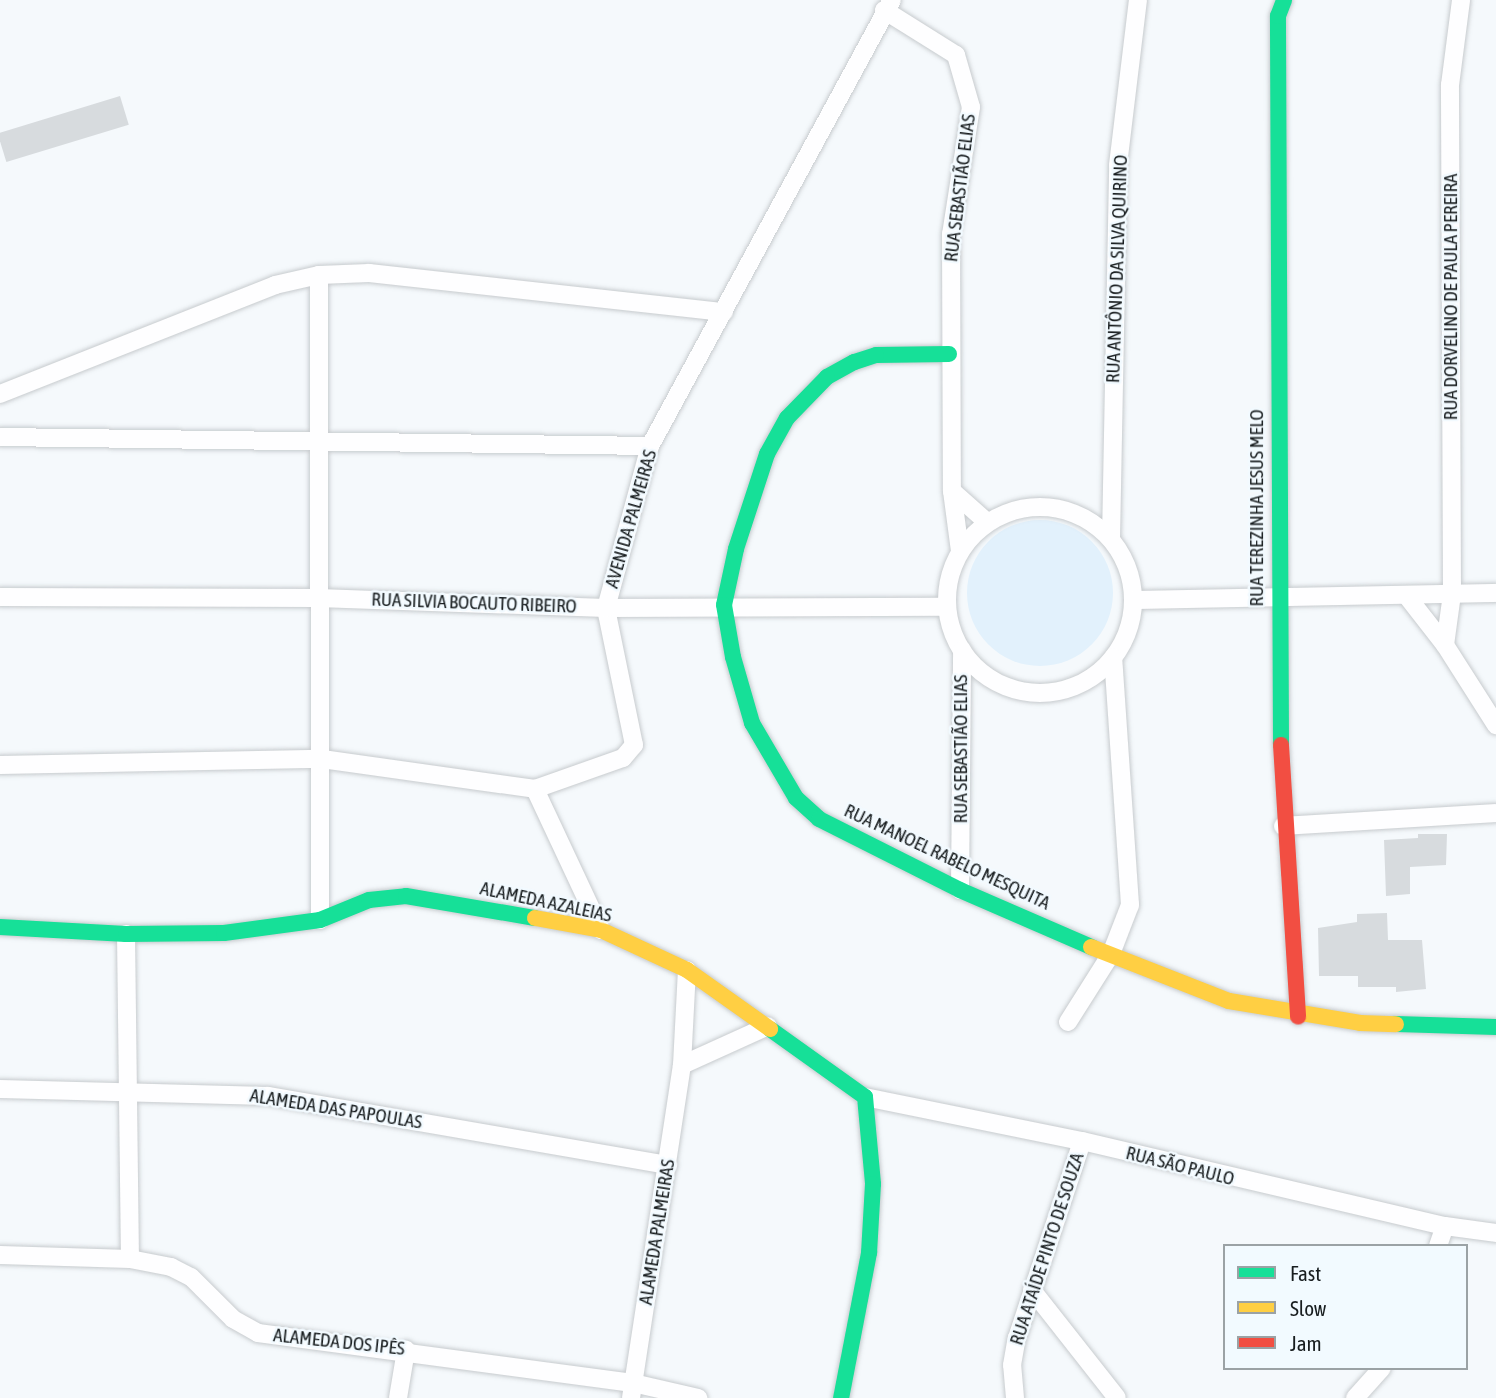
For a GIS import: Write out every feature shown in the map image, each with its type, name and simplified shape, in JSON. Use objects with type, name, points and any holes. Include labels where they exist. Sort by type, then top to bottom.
[{"type":"street","name":"RUA ANTÔNIO DA SILVA QUIRINO","points":[[1111,540],[1118,165],[1138,0]]},
{"type":"street","name":"RUA TEREZINHA JESUS MELO","points":[[1284,0],[1278,16],[1278,594],[1283,826],[1298,1016]]},
{"type":"street","name":"RUA DORVELINO DE PAULA PEREIRA","points":[[1446,645],[1452,594],[1450,85],[1461,0]]},
{"type":"street","name":"AVENIDA PALMEIRAS","points":[[535,789],[623,758],[634,745],[606,608],[650,446],[888,5]]},
{"type":"street","name":"RUA SEBASTIÃO ELIAS","points":[[888,5],[956,55],[971,107],[951,234],[949,354],[952,491],[960,551]]},
{"type":"street","points":[[0,394],[275,285],[319,275],[369,273],[724,312]]},
{"type":"street","points":[[319,275],[321,442],[317,598],[322,759],[320,920]]},
{"type":"street","name":"RUA MANOEL RABELO MESQUITA","points":[[949,354],[876,355],[854,362],[827,377],[788,418],[767,454],[736,549],[724,605],[733,657],[752,723],[796,798],[819,820],[960,890],[1229,1001],[1298,1016],[1360,1023],[1496,1027]]},
{"type":"street","points":[[0,437],[650,446]]},
{"type":"street","points":[[952,491],[988,522]]},
{"type":"street","points":[[1039,506],[1066,510],[1091,521],[1111,540],[1128,568],[1133,600],[1128,631],[1114,658],[1095,676],[1049,693],[1023,692],[999,684],[978,669],[962,650],[947,607],[949,578],[960,551],[988,522],[1012,510],[1039,506]]},
{"type":"street","points":[[1133,600],[1278,594],[1496,593]]},
{"type":"street","points":[[1406,594],[1446,645],[1496,725]]},
{"type":"street","name":"RUA SILVIA BOCAUTO RIBEIRO","points":[[0,597],[317,598],[606,608],[724,605],[947,607]]},
{"type":"street","name":"RUA SEBASTIÃO ELIAS","points":[[960,890],[962,650]]},
{"type":"street","points":[[1068,1022],[1111,954],[1125,924],[1132,887],[1114,658]]},
{"type":"street","points":[[0,765],[322,759],[535,789],[601,930]]},
{"type":"street","points":[[1283,826],[1496,813]]},
{"type":"street","name":"ALAMEDA AZALEIAS","points":[[0,927],[126,934],[224,933],[320,920],[369,901],[406,896],[601,930],[687,970],[864,1097]]},
{"type":"street","points":[[126,934],[131,1092],[130,1259]]},
{"type":"street","name":"ALAMEDA PALMEIRAS","points":[[632,1390],[682,1065],[687,970]]},
{"type":"street","points":[[682,1065],[768,1026]]},
{"type":"street","name":"ALAMEDA DAS PAPOULAS","points":[[0,1089],[268,1096],[668,1165]]},
{"type":"street","points":[[841,1398],[869,1253],[873,1185],[864,1097]]},
{"type":"street","name":"RUA SÃO PAULO","points":[[864,1097],[1082,1141],[1445,1226],[1496,1233]]},
{"type":"street","name":"RUA ATAÍDE PINTO DE SOUZA","points":[[1015,1398],[1012,1365],[1032,1290],[1082,1141]]},
{"type":"street","points":[[1439,1244],[1445,1226]]},
{"type":"street","name":"ALAMEDA DOS IPÊS","points":[[0,1255],[130,1259],[191,1277],[233,1319],[258,1333],[406,1350],[632,1390],[698,1398]]},
{"type":"street","points":[[1032,1290],[1117,1398]]},
{"type":"street","points":[[398,1398],[406,1350]]},
{"type":"street","points":[[1355,1398],[1380,1370]]},
{"type":"shaded area","points":[[1040,520],[1068,526],[1092,541],[1107,565],[1113,593],[1107,621],[1092,645],[1068,660],[1040,666],[1012,660],[988,645],[973,621],[967,593],[973,565],[988,541],[1012,526]]},
{"type":"building","points":[[120,96],[129,125],[6,162],[0,133]]},
{"type":"building","points":[[1418,834],[1447,834],[1446,865],[1410,867],[1410,894],[1386,896],[1384,840],[1418,838]]},
{"type":"building","points":[[1387,913],[1388,940],[1422,940],[1426,989],[1396,992],[1396,987],[1358,987],[1358,976],[1319,976],[1318,928],[1357,922],[1357,914]]},
{"type":"traffic: fast","points":[[1281,745],[1278,16],[1284,0]]},
{"type":"traffic: fast","points":[[949,354],[876,355],[854,362],[827,377],[787,418],[767,454],[736,549],[724,605],[733,657],[752,723],[796,798],[819,819],[960,890],[1091,947]]},
{"type":"traffic: fast","points":[[0,927],[126,934],[224,933],[320,920],[369,900],[406,896],[535,918]]},
{"type":"traffic: fast","points":[[1396,1024],[1496,1027]]},
{"type":"traffic: fast","points":[[770,1029],[865,1097],[873,1184],[869,1253],[841,1398]]},
{"type":"traffic: slow","points":[[535,918],[601,930],[687,970],[770,1029]]},
{"type":"traffic: slow","points":[[1091,947],[1229,1001],[1360,1023],[1396,1024]]},
{"type":"traffic: jam","points":[[1281,745],[1298,1016]]}]
